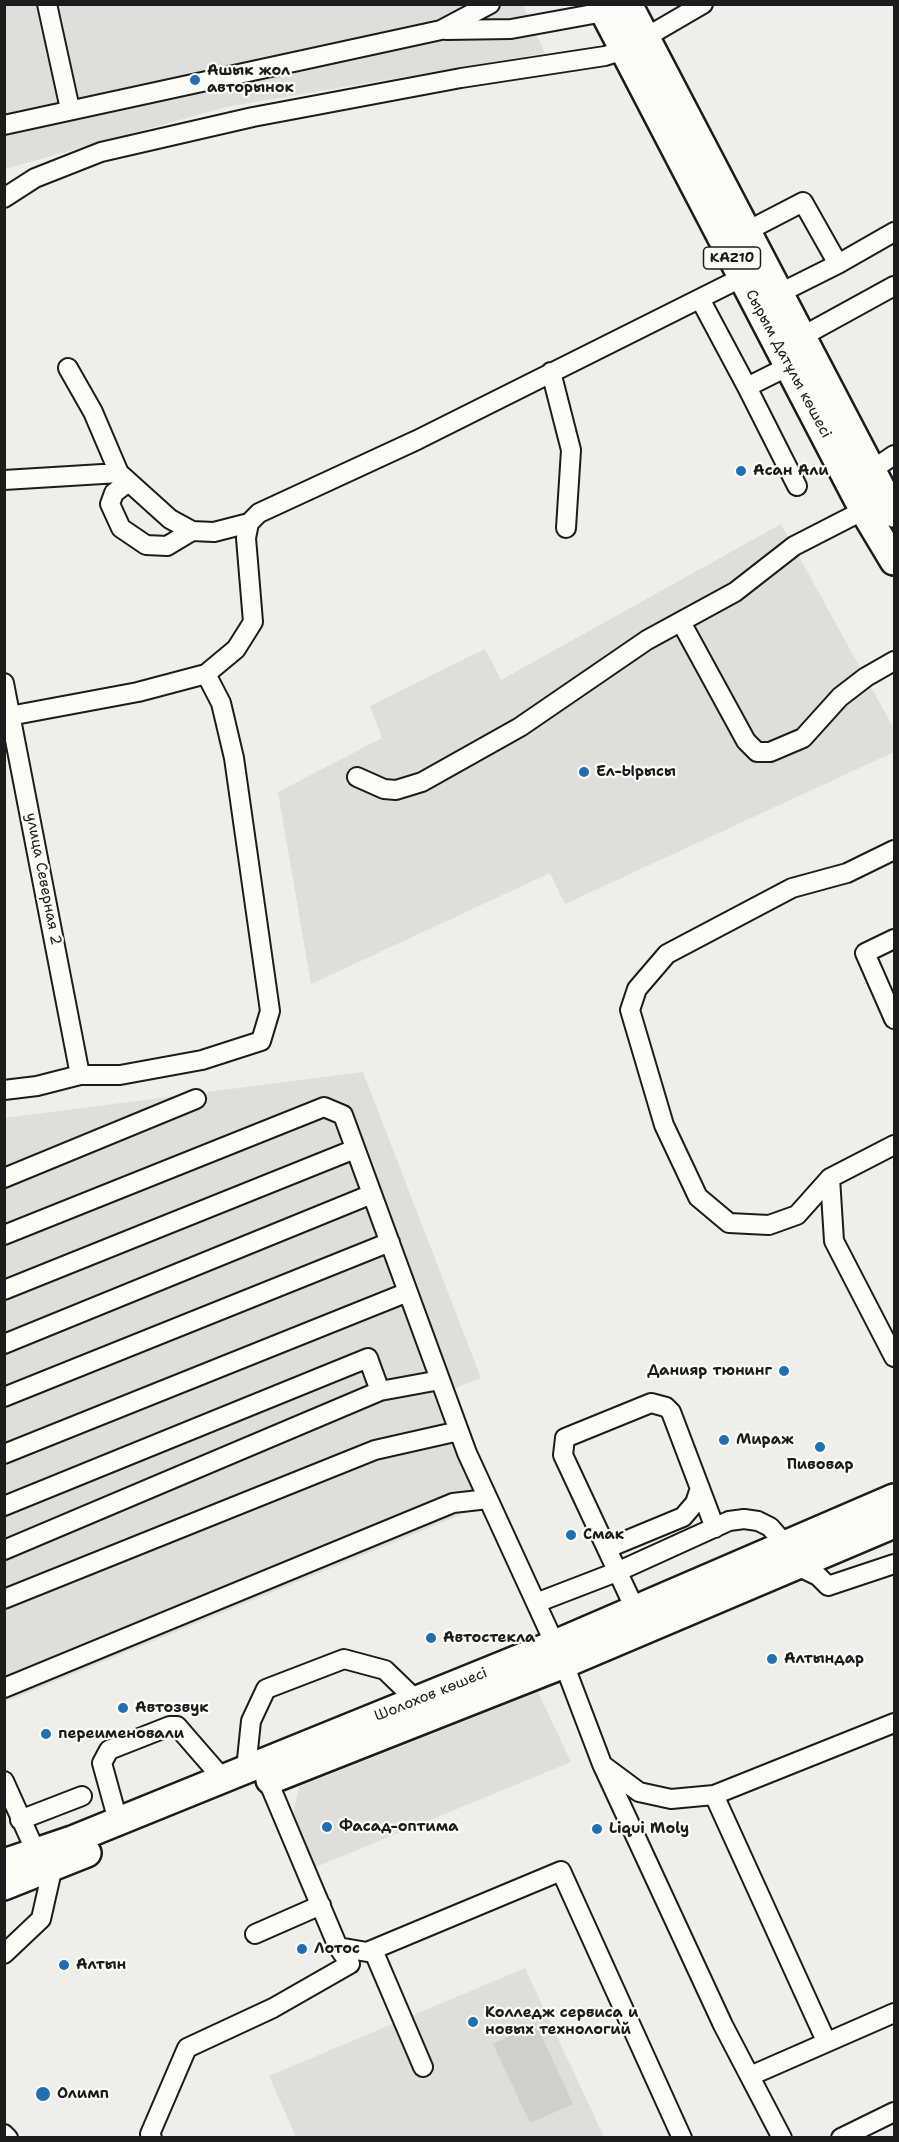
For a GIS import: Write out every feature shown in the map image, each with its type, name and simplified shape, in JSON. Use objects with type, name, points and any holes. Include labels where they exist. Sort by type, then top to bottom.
[{"type":"highway","name":"Сырым Датұлы көшесі","points":[[611,7],[747,231],[754,272],[780,293],[790,350],[872,470],[894,561]]},
{"type":"highway","name":"Сырым Датұлы көшесі","points":[[634,43],[754,272],[790,350],[882,507]]},
{"type":"highway","name":"Шолохов көшесі","points":[[4,1886],[118,1821],[246,1776],[559,1654],[746,1586],[790,1554],[853,1515],[894,1498]]},
{"type":"highway","points":[[790,1554],[894,1524]]},
{"type":"highway","name":"Шолохов көшесі","points":[[4,1863],[44,1863],[416,1700],[559,1654],[635,1609],[790,1554]]},
{"type":"street","points":[[46,4],[70,109]]},
{"type":"street","points":[[441,30],[490,4]]},
{"type":"street","points":[[4,198],[35,178],[101,152],[253,117],[461,78],[605,56],[634,43],[704,4]]},
{"type":"street","points":[[4,125],[441,30],[511,29],[611,7]]},
{"type":"street","points":[[747,231],[802,202],[838,264]]},
{"type":"street","points":[[780,293],[894,232]]},
{"type":"street","points":[[68,368],[93,412],[123,478],[170,519],[192,531],[214,532],[249,523],[259,513],[417,440],[754,272]]},
{"type":"street","points":[[747,387],[790,350],[894,286]]},
{"type":"street","points":[[700,299],[797,486]]},
{"type":"street","points":[[551,372],[571,450],[566,528]]},
{"type":"street","points":[[872,470],[894,455]]},
{"type":"street","points":[[4,480],[123,478]]},
{"type":"street","points":[[123,478],[110,504],[121,528],[146,546],[167,546],[192,531]]},
{"type":"street","points":[[357,777],[384,789],[396,790],[422,782],[520,727],[647,640],[735,592],[794,546],[882,507]]},
{"type":"street","points":[[8,717],[138,692],[206,674],[236,649],[253,622],[246,538],[249,523]]},
{"type":"street","points":[[681,622],[746,741],[758,752],[770,752],[803,738],[840,697],[866,677],[894,661]]},
{"type":"street","points":[[4,1090],[37,1086],[80,1075],[120,1075],[202,1060],[261,1041],[270,1011],[234,758],[221,703],[206,674]]},
{"type":"street","name":"улица Северная 2","points":[[4,683],[8,717],[80,1075]]},
{"type":"street","points":[[894,850],[847,873],[792,888],[667,954],[637,989],[630,1010],[664,1125],[698,1197],[729,1223],[769,1225],[797,1215],[830,1178],[894,1145]]},
{"type":"street","points":[[894,939],[865,953],[894,1019]]},
{"type":"street","points":[[4,1178],[196,1099]]},
{"type":"street","points":[[4,1235],[324,1107],[343,1115],[459,1431],[488,1499],[559,1654],[602,1764],[750,2076],[782,2138]]},
{"type":"street","points":[[4,1290],[355,1149]]},
{"type":"street","points":[[830,1178],[834,1241],[894,1357]]},
{"type":"street","points":[[4,1344],[372,1194]]},
{"type":"street","points":[[4,1397],[390,1242]]},
{"type":"street","points":[[4,1454],[408,1292]]},
{"type":"street","points":[[4,1506],[368,1358],[380,1391]]},
{"type":"street","points":[[4,1550],[380,1391],[440,1380]]},
{"type":"street","points":[[635,1609],[563,1455],[565,1438],[651,1403],[659,1403],[671,1412],[716,1528]]},
{"type":"street","points":[[4,1599],[375,1450],[459,1431]]},
{"type":"street","points":[[608,1548],[683,1517],[695,1503],[700,1488]]},
{"type":"street","points":[[4,1688],[453,1503],[488,1499]]},
{"type":"street","points":[[536,1603],[619,1571],[716,1528],[744,1519],[758,1521],[770,1527],[790,1554],[828,1586],[894,1564]]},
{"type":"street","points":[[246,1776],[251,1721],[266,1689],[344,1659],[385,1670],[416,1700]]},
{"type":"street","points":[[602,1764],[639,1792],[671,1799],[714,1795],[894,1723]]},
{"type":"street","points":[[118,1821],[102,1762],[109,1750],[170,1726],[177,1726],[246,1776],[321,1905],[338,1947],[350,1964],[273,2008],[187,2048],[150,2134],[152,2138]]},
{"type":"street","points":[[4,1781],[20,1820],[44,1863],[41,1919],[4,1954]]},
{"type":"street","points":[[714,1795],[826,2041]]},
{"type":"street","points":[[20,1820],[82,1796]]},
{"type":"street","points":[[338,1947],[367,1952],[561,1871],[682,2138]]},
{"type":"street","points":[[255,1934],[321,1905]]},
{"type":"street","points":[[372,1950],[423,2067]]},
{"type":"street","points":[[750,2076],[894,2013]]},
{"type":"street","points":[[841,2138],[894,2112]]},
{"type":"street","points":[[4,2134],[8,2138]]},
{"type":"shaded area","name":"Ашык жол авторынок","points":[[5,5],[523,5],[545,53],[226,107],[5,169]]},
{"type":"shaded area","name":"Ел-Ырысы","points":[[781,524],[894,729],[894,752],[565,904],[550,873],[311,984],[278,792],[382,738],[370,706],[485,649],[501,680]]},
{"type":"shaded area","points":[[363,1072],[481,1378],[434,1396],[480,1507],[5,1702],[4,1118]]},
{"type":"shaded area","name":"Фасад-оптима","points":[[538,1692],[571,1762],[311,1869],[291,1822],[299,1787]]},
{"type":"shaded area","name":"Колледж сервиса и новых технологий","points":[[525,1968],[604,2137],[296,2137],[269,2076]]},
{"type":"shaded area","points":[[536,2024],[573,2104],[530,2123],[493,2044]]},
{"type":"place","name":"Ашык жол авторынок","points":[[195,80]]},
{"type":"place","name":"Асан Али","points":[[741,471]]},
{"type":"place","name":"Ел-Ырысы","points":[[584,772]]},
{"type":"place","name":"Данияр тюнинг","points":[[784,1371]]},
{"type":"place","name":"Мираж","points":[[724,1440]]},
{"type":"place","name":"Пивовар","points":[[820,1447]]},
{"type":"place","name":"Смак","points":[[571,1535]]},
{"type":"place","name":"Автостекла","points":[[431,1638]]},
{"type":"place","name":"Алтындар","points":[[772,1659]]},
{"type":"place","name":"Автозвук","points":[[123,1708]]},
{"type":"place","name":"переименовали","points":[[46,1734]]},
{"type":"place","name":"Фасад-оптима","points":[[327,1827]]},
{"type":"place","name":"Liqui Moly","points":[[597,1829]]},
{"type":"place","name":"Лотос","points":[[302,1949]]},
{"type":"place","name":"Алтын","points":[[64,1965]]},
{"type":"place","name":"Колледж сервиса и новых технологий","points":[[473,2022]]},
{"type":"place","name":"Олимп","points":[[43,2094]]}]
